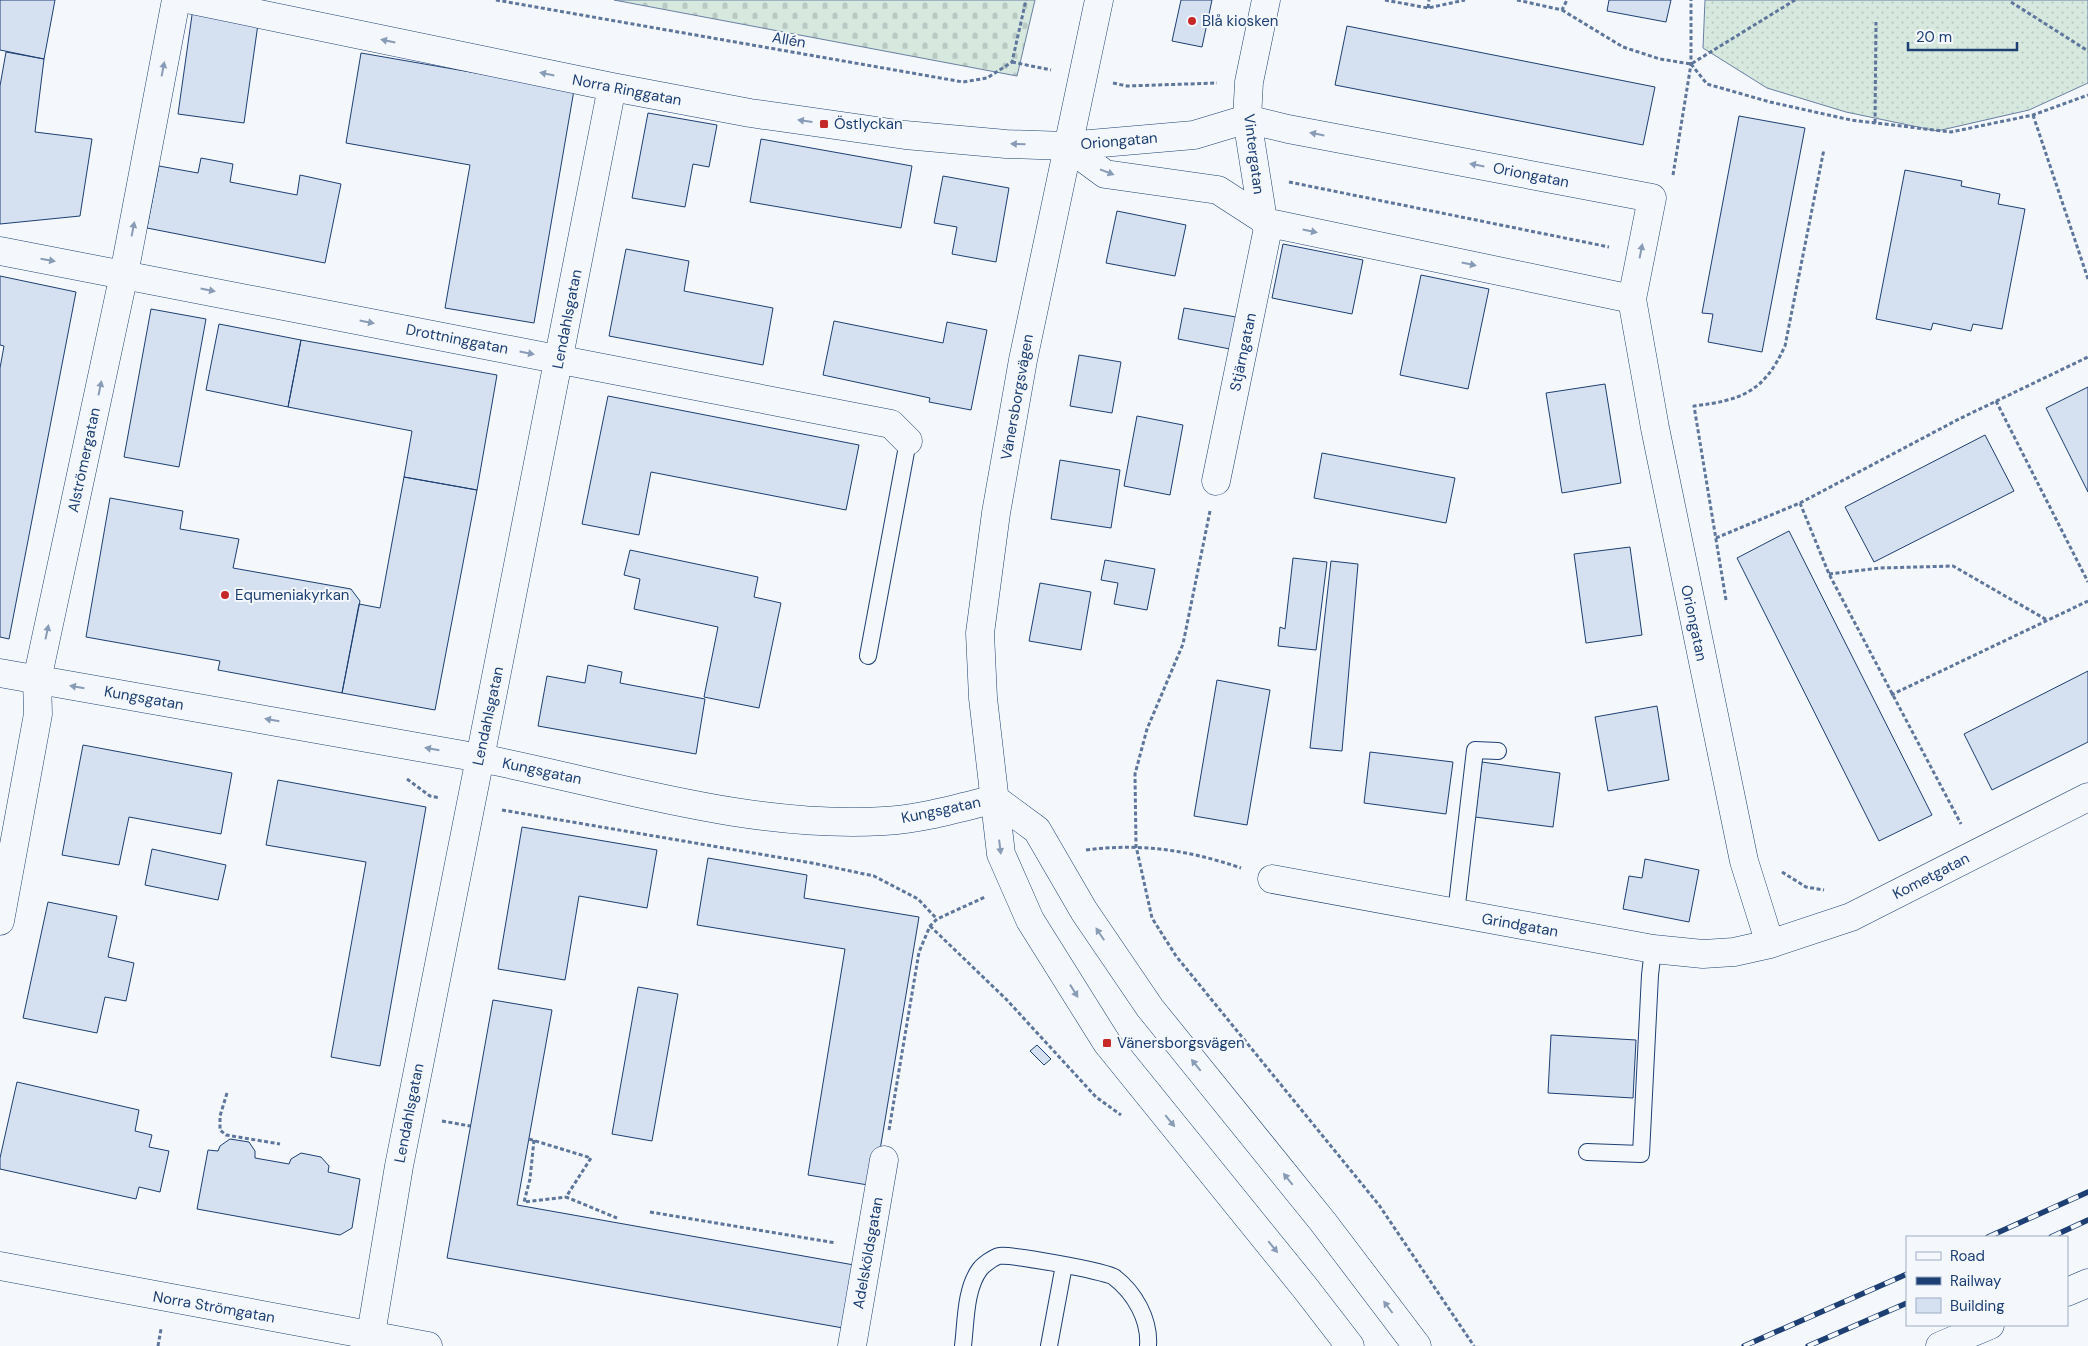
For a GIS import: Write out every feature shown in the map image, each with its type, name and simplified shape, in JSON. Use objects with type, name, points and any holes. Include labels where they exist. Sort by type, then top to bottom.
[{"type":"street","name":"Alströmergatan","points":[[0,921],[38,714],[37,680],[124,274],[176,0]]},
{"type":"street","name":"Norra Ringgatan","points":[[192,0],[612,87],[750,113],[905,135],[1006,144],[1067,146]]},
{"type":"street","name":"Vänersborgsvägen","points":[[1099,0],[1021,369],[996,513],[980,633],[982,689],[1001,854],[1030,920],[1107,1043],[1350,1346]]},
{"type":"street","name":"Vintergatan","points":[[1266,0],[1249,82],[1248,118],[1266,221]]},
{"type":"street","name":"Lendahlsgatan","points":[[370,1341],[399,1166],[612,87]]},
{"type":"street","name":"Oriongatan","points":[[1067,146],[1194,135],[1248,118],[1288,129],[1652,198],[1632,299],[1659,448],[1744,861],[1770,944]]},
{"type":"street","name":"Oriongatan","points":[[1067,146],[1105,174],[1218,190],[1266,221],[1632,299]]},
{"type":"street","name":"Stjärngatan","points":[[1216,481],[1266,221]]},
{"type":"street","name":"Drottninggatan","points":[[0,251],[892,424],[908,441]]},
{"type":"street","name":"Kungsgatan","points":[[0,673],[480,758],[717,809],[799,821],[885,822],[943,812],[995,798]]},
{"type":"street","name":"Kometgatan","points":[[1770,944],[1851,917],[2088,797]]},
{"type":"street","points":[[995,798],[1037,830],[1084,911],[1150,1008],[1324,1222],[1417,1346]]},
{"type":"street","name":"Grindgatan","points":[[1272,879],[1654,949],[1703,954],[1734,952],[1770,944]]},
{"type":"street","name":"Adelsköldsgatan","points":[[852,1346],[884,1160]]},
{"type":"street","name":"Norra Strömgatan","points":[[0,1266],[370,1341],[428,1346]]},
{"type":"street","points":[[2068,1292],[2088,1283]]},
{"type":"street","points":[[1940,1346],[1988,1326]]},
{"type":"lane","points":[[868,656],[908,441]]},
{"type":"lane","points":[[1456,913],[1474,750],[1498,751]]},
{"type":"lane","points":[[1587,1152],[1641,1154],[1650,975],[1654,949]]},
{"type":"lane","points":[[963,1346],[972,1284],[981,1267],[999,1256],[1064,1264],[1113,1276],[1137,1302],[1149,1332],[1148,1346]]},
{"type":"lane","points":[[1049,1346],[1064,1264]]},
{"type":"path","name":"Allén","points":[[496,0],[963,82],[987,78],[1012,62]]},
{"type":"path","points":[[1026,0],[1012,62],[1127,86],[1249,82]]},
{"type":"path","points":[[1385,0],[1428,8],[1465,0]]},
{"type":"path","points":[[1428,8],[1429,0]]},
{"type":"path","points":[[1517,0],[1562,10],[1623,47],[1660,60],[1691,64],[1795,0]]},
{"type":"path","points":[[1562,10],[1567,0]]},
{"type":"path","points":[[1652,198],[1672,184],[1691,64],[1691,0]]},
{"type":"path","points":[[2011,2],[2088,52]]},
{"type":"path","points":[[1875,123],[1876,22]]},
{"type":"path","points":[[1691,64],[1707,84],[1770,102],[1851,120],[1951,132],[2034,115],[2088,95]]},
{"type":"path","points":[[2034,115],[2088,279]]},
{"type":"path","points":[[1727,604],[1694,406],[1727,402],[1744,395],[1774,370],[1785,346],[1824,149]]},
{"type":"path","points":[[1286,182],[1641,254]]},
{"type":"path","points":[[1715,538],[1800,503],[1996,401],[2088,357]]},
{"type":"path","points":[[1996,401],[2088,582]]},
{"type":"path","points":[[1216,481],[1183,644],[1147,729],[1135,774],[1136,846],[1152,918],[1176,956],[1379,1205],[1474,1346]]},
{"type":"path","points":[[1800,503],[1828,574],[1965,832]]},
{"type":"path","points":[[1828,574],[1880,568],[1953,566],[2047,620]]},
{"type":"path","points":[[1891,695],[2088,601]]},
{"type":"path","points":[[1056,863],[1084,850],[1136,846],[1202,855],[1272,879]]},
{"type":"path","points":[[1781,872],[1806,887],[1833,891]]},
{"type":"path","points":[[884,1160],[919,952],[930,926],[937,918],[1013,883]]},
{"type":"path","points":[[930,926],[1006,999],[1096,1097],[1126,1119]]},
{"type":"path","points":[[227,1093],[220,1116],[220,1130],[226,1135],[280,1144]]},
{"type":"path","points":[[529,1138],[591,1158],[566,1197]]},
{"type":"path","points":[[534,1140],[530,1179],[524,1202],[566,1197],[617,1218]]},
{"type":"path","points":[[650,1212],[869,1249]]},
{"type":"green space","points":[[614,0],[1035,0],[1017,76]]},
{"type":"green space","points":[[1705,0],[2088,0],[2088,83],[2029,110],[1937,131],[1846,112],[1767,88],[1703,48]]},
{"type":"building","points":[[0,0],[55,0],[44,59],[0,50]]},
{"type":"building","name":"Blå kiosken","points":[[1181,0],[1212,0],[1202,47],[1172,41]]},
{"type":"building","points":[[1609,0],[1671,0],[1666,22],[1607,11]]},
{"type":"building","points":[[193,8],[259,17],[244,123],[178,114]]},
{"type":"building","points":[[1347,26],[1655,87],[1643,145],[1335,85]]},
{"type":"building","points":[[6,52],[44,59],[35,132],[92,139],[80,216],[0,224],[0,86]]},
{"type":"building","points":[[361,53],[574,90],[534,323],[445,308],[470,165],[346,143]]},
{"type":"building","points":[[648,113],[717,125],[709,167],[693,164],[685,207],[632,198]]},
{"type":"building","points":[[1739,116],[1805,128],[1762,352],[1708,342],[1713,314],[1702,313]]},
{"type":"building","points":[[761,139],[912,166],[901,228],[750,202]]},
{"type":"building","points":[[201,158],[233,164],[230,182],[297,195],[300,175],[341,184],[325,263],[147,228],[159,166],[198,173]]},
{"type":"building","points":[[1905,170],[1962,181],[1961,186],[2000,194],[1998,204],[2025,209],[2002,329],[1973,324],[1971,331],[1933,323],[1931,330],[1876,319]]},
{"type":"building","points":[[943,176],[1009,188],[996,262],[952,254],[957,227],[934,223]]},
{"type":"building","points":[[1117,211],[1186,225],[1175,276],[1106,263]]},
{"type":"building","points":[[1283,244],[1363,260],[1352,314],[1272,298]]},
{"type":"building","points":[[626,249],[689,261],[684,291],[773,308],[763,365],[609,336]]},
{"type":"building","points":[[1421,275],[1489,289],[1468,389],[1400,375]]},
{"type":"building","points":[[0,276],[76,292],[9,639],[0,637],[0,368],[4,346],[0,345]]},
{"type":"building","points":[[1184,308],[1236,317],[1230,349],[1178,339]]},
{"type":"building","points":[[151,309],[206,319],[179,467],[124,457]]},
{"type":"building","points":[[834,321],[943,343],[947,322],[987,330],[971,410],[929,402],[930,398],[823,375]]},
{"type":"building","points":[[219,324],[301,340],[288,407],[206,390]]},
{"type":"building","points":[[301,340],[497,375],[477,490],[404,477],[412,431],[288,407]]},
{"type":"building","points":[[1079,355],[1121,362],[1112,413],[1070,406]]},
{"type":"building","points":[[1605,384],[1621,483],[1562,493],[1546,393]]},
{"type":"building","points":[[2088,387],[2088,492],[2046,408]]},
{"type":"building","points":[[608,396],[859,445],[846,510],[651,472],[639,535],[582,524]]},
{"type":"building","points":[[1137,416],[1183,425],[1170,495],[1124,486]]},
{"type":"building","points":[[1985,435],[2014,491],[1874,562],[1845,507]]},
{"type":"building","points":[[1322,453],[1455,478],[1446,523],[1314,498]]},
{"type":"building","points":[[1060,460],[1120,470],[1111,528],[1051,519]]},
{"type":"building","points":[[404,477],[477,490],[435,710],[342,693],[359,604],[380,608]]},
{"type":"building","name":"Equmeniakyrkan","points":[[110,498],[183,511],[180,529],[239,539],[233,568],[351,589],[360,601],[342,693],[218,670],[220,661],[86,637]]},
{"type":"building","points":[[1789,531],[1932,815],[1879,841],[1737,558]]},
{"type":"building","points":[[1630,547],[1642,635],[1586,643],[1574,554]]},
{"type":"building","points":[[630,550],[758,577],[754,597],[781,603],[759,708],[704,697],[718,627],[634,609],[640,579],[624,575]]},
{"type":"building","points":[[1293,558],[1327,562],[1316,650],[1278,646],[1280,627],[1285,629]]},
{"type":"building","points":[[1105,560],[1155,569],[1147,610],[1114,604],[1118,583],[1101,580]]},
{"type":"building","points":[[1331,561],[1358,564],[1342,751],[1310,748]]},
{"type":"building","points":[[1040,583],[1091,592],[1081,650],[1029,641]]},
{"type":"building","points":[[588,665],[622,672],[620,683],[705,699],[696,754],[538,726],[547,676],[585,683]]},
{"type":"building","points":[[2088,671],[2088,742],[1992,790],[1964,734]]},
{"type":"building","points":[[1217,680],[1270,690],[1247,825],[1194,816]]},
{"type":"building","points":[[1657,706],[1669,780],[1608,791],[1595,717]]},
{"type":"building","points":[[83,745],[232,773],[221,834],[129,817],[119,865],[62,855]]},
{"type":"building","points":[[1370,752],[1453,762],[1446,814],[1364,803]]},
{"type":"building","points":[[1482,762],[1560,773],[1553,827],[1475,817]]},
{"type":"building","points":[[278,780],[426,807],[380,1066],[331,1057],[366,862],[266,845]]},
{"type":"building","points":[[522,827],[657,850],[647,908],[579,896],[565,980],[498,969]]},
{"type":"building","points":[[152,849],[226,865],[218,900],[145,885]]},
{"type":"building","points":[[708,858],[807,875],[804,898],[919,917],[874,1186],[808,1175],[845,949],[697,925]]},
{"type":"building","points":[[1645,859],[1699,870],[1689,922],[1623,909],[1629,876],[1642,878]]},
{"type":"building","points":[[48,902],[117,916],[108,957],[134,963],[126,1001],[105,997],[97,1033],[23,1018]]},
{"type":"building","points":[[638,987],[678,994],[652,1141],[612,1134]]},
{"type":"building","points":[[493,1000],[552,1010],[517,1205],[854,1265],[843,1328],[447,1258]]},
{"type":"building","points":[[1551,1035],[1636,1040],[1633,1098],[1548,1093]]},
{"type":"building","points":[[1037,1045],[1051,1059],[1044,1065],[1030,1051]]},
{"type":"building","points":[[17,1082],[139,1110],[135,1131],[152,1135],[149,1147],[169,1151],[160,1192],[139,1187],[136,1199],[0,1169],[0,1158]]},
{"type":"building","points":[[230,1139],[249,1142],[255,1151],[255,1158],[289,1164],[291,1159],[301,1153],[321,1157],[329,1166],[328,1172],[360,1179],[352,1228],[340,1235],[197,1209],[208,1150],[218,1151],[220,1146]]},
{"type":"railway","points":[[1990,1236],[2088,1192]]},
{"type":"railway","points":[[2053,1236],[2088,1220]]},
{"type":"railway","points":[[1744,1346],[1906,1274]]},
{"type":"railway","points":[[1808,1346],[1906,1303]]},
{"type":"place","name":"Blå kiosken","points":[[1192,21]]},
{"type":"place","name":"Östlyckan","points":[[824,124]]},
{"type":"place","name":"Equmeniakyrkan","points":[[225,595]]},
{"type":"place","name":"Vänersborgsvägen","points":[[1107,1043]]}]
